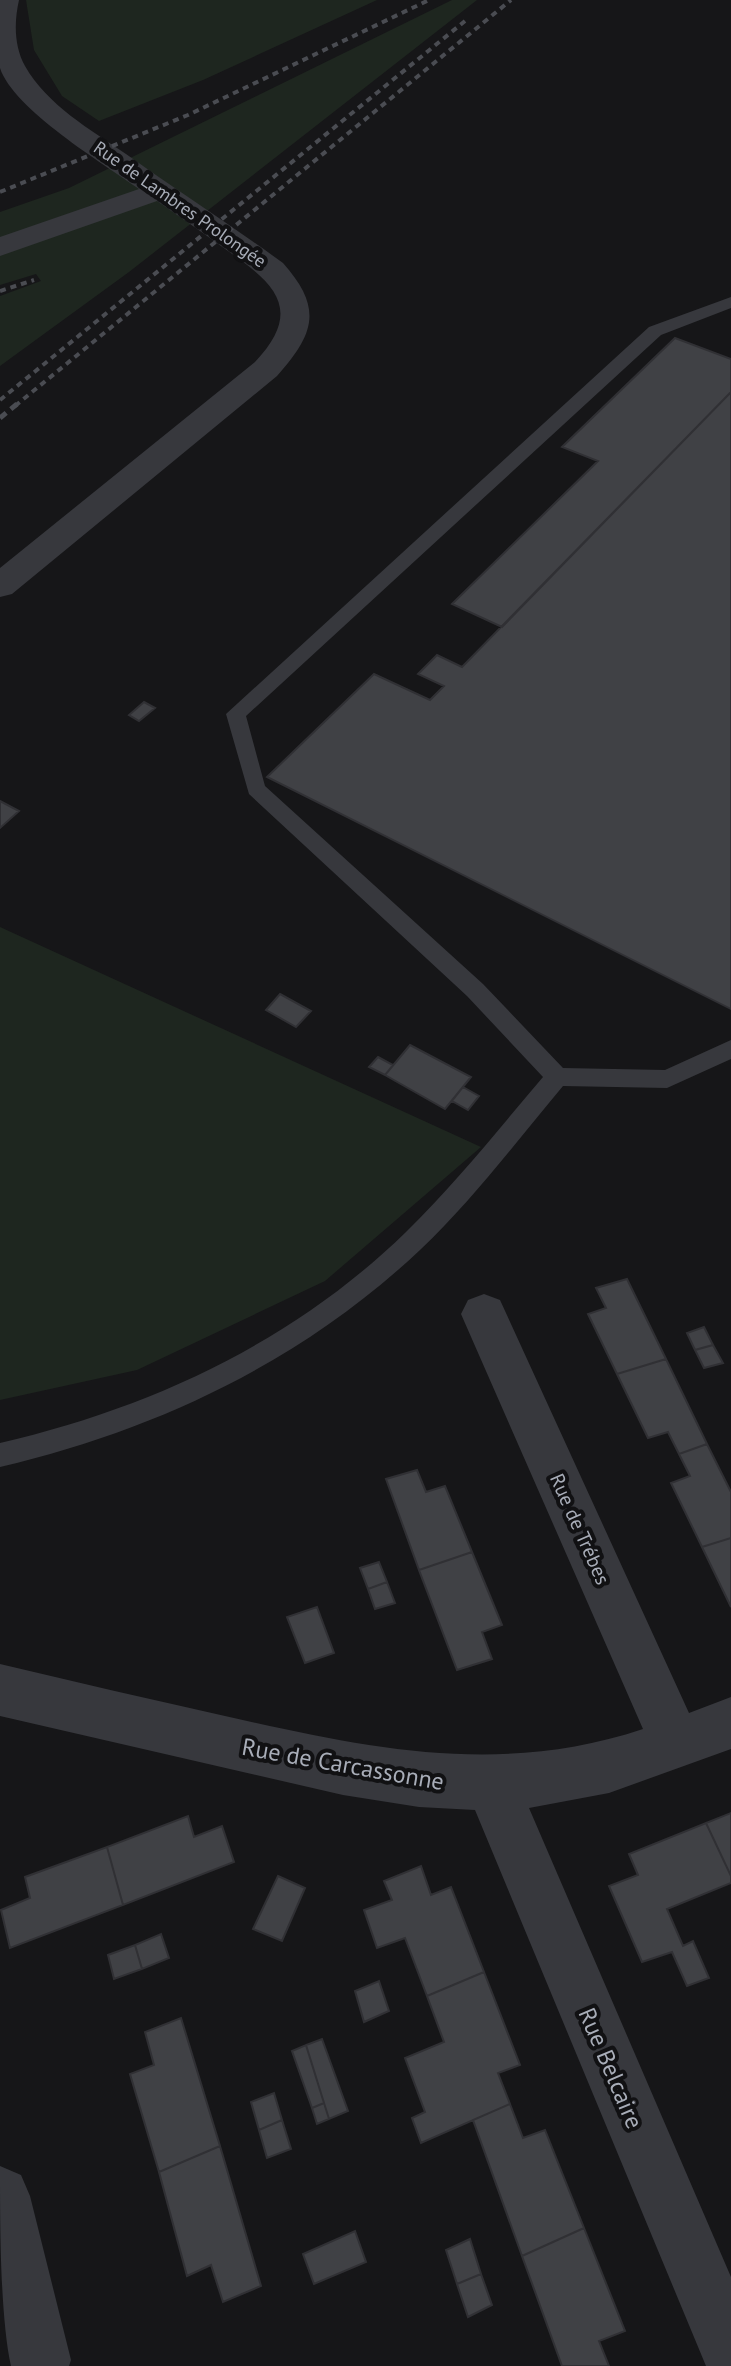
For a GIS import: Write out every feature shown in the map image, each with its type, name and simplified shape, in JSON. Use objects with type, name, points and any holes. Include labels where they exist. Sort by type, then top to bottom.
[{"type":"street","name":"Rue de Lambres Prolongée","points":[[0,586],[250,383],[288,344],[296,320],[294,296],[273,269],[80,135],[35,96],[13,67],[2,37],[6,0]]},
{"type":"street","points":[[0,247],[159,191]]},
{"type":"street","name":"Rue de Trébes","points":[[484,1314],[676,1744]]},
{"type":"street","name":"Rue de Carcassonne","points":[[0,1690],[358,1771],[424,1781],[491,1784],[580,1774],[731,1723]]},
{"type":"street","name":"Rue Belcaire","points":[[491,1784],[731,2351]]},
{"type":"street","points":[[0,2196],[40,2360]]},
{"type":"lane","points":[[731,302],[655,331],[236,714],[256,789],[475,990],[557,1077],[667,1079],[731,1049]]},
{"type":"lane","points":[[0,1455],[80,1435],[162,1403],[243,1365],[320,1318],[351,1296],[415,1240],[557,1077]]},
{"type":"shaded area","points":[[26,0],[377,0],[203,80],[99,121],[62,96],[34,50]]},
{"type":"shaded area","points":[[452,0],[477,0],[129,272],[0,366],[0,296],[41,281],[36,274],[0,285],[0,212],[69,188]]},
{"type":"shaded area","points":[[0,927],[481,1147],[325,1281],[137,1370],[0,1400]]},
{"type":"building","points":[[675,338],[731,359],[731,392],[502,627],[452,604],[598,461],[562,447]]},
{"type":"building","points":[[731,392],[731,1009],[267,777],[374,674],[430,700],[444,686],[418,674],[437,655],[462,667]]},
{"type":"building","points":[[144,702],[155,708],[139,721],[129,715]]},
{"type":"building","points":[[0,801],[19,811],[0,828]]},
{"type":"building","points":[[280,994],[311,1011],[296,1027],[266,1010]]},
{"type":"building","points":[[410,1045],[471,1077],[445,1109],[385,1075]]},
{"type":"building","points":[[378,1057],[393,1065],[385,1075],[369,1067]]},
{"type":"building","points":[[463,1087],[479,1096],[468,1110],[452,1101]]},
{"type":"building","points":[[627,1279],[666,1359],[617,1374],[588,1314],[606,1308],[596,1288]]},
{"type":"building","points":[[704,1327],[713,1345],[695,1350],[687,1333]]},
{"type":"building","points":[[713,1345],[723,1363],[704,1368],[695,1350]]},
{"type":"building","points":[[666,1359],[707,1444],[679,1454],[668,1432],[648,1438],[617,1374]]},
{"type":"building","points":[[707,1444],[731,1492],[731,1538],[702,1547],[671,1483],[690,1476],[679,1454]]},
{"type":"building","points":[[417,1470],[426,1492],[445,1486],[472,1552],[419,1570],[386,1479]]},
{"type":"building","points":[[731,1538],[731,1607],[702,1547]]},
{"type":"building","points":[[472,1552],[502,1625],[482,1632],[492,1659],[457,1670],[419,1570]]},
{"type":"building","points":[[379,1562],[387,1582],[368,1589],[360,1568]]},
{"type":"building","points":[[387,1582],[395,1603],[375,1609],[368,1589]]},
{"type":"building","points":[[317,1607],[334,1653],[305,1663],[287,1617]]},
{"type":"building","points":[[731,1813],[731,1876],[706,1823]]},
{"type":"building","points":[[188,1816],[194,1837],[222,1826],[234,1862],[123,1905],[107,1847]]},
{"type":"building","points":[[706,1823],[731,1876],[731,1883],[667,1909],[683,1946],[693,1941],[709,1978],[687,1986],[672,1952],[642,1962],[609,1886],[638,1875],[629,1854]]},
{"type":"building","points":[[107,1847],[123,1905],[10,1948],[1,1910],[30,1898],[25,1877]]},
{"type":"building","points":[[421,1866],[431,1895],[451,1887],[484,1972],[427,1996],[405,1938],[377,1948],[364,1910],[392,1900],[384,1881]]},
{"type":"building","points":[[278,1876],[305,1888],[282,1941],[253,1929]]},
{"type":"building","points":[[161,1934],[169,1958],[142,1969],[135,1945]]},
{"type":"building","points":[[135,1945],[142,1969],[114,1979],[108,1955]]},
{"type":"building","points":[[484,1972],[520,2065],[498,2073],[510,2104],[421,2143],[412,2118],[425,2112],[405,2058],[444,2042],[427,1996]]},
{"type":"building","points":[[379,1981],[389,2011],[364,2022],[355,1991]]},
{"type":"building","points":[[181,2018],[220,2146],[159,2172],[130,2074],[154,2065],[145,2032]]},
{"type":"building","points":[[322,2039],[348,2111],[329,2119],[306,2045]]},
{"type":"building","points":[[306,2045],[324,2103],[312,2108],[292,2051]]},
{"type":"building","points":[[274,2093],[282,2120],[259,2130],[251,2102]]},
{"type":"building","points":[[324,2103],[329,2119],[317,2124],[312,2108]]},
{"type":"building","points":[[510,2104],[523,2138],[545,2130],[584,2228],[522,2256],[473,2120]]},
{"type":"building","points":[[282,2120],[291,2149],[267,2158],[259,2130]]},
{"type":"building","points":[[220,2146],[261,2286],[223,2302],[211,2265],[187,2276],[159,2172]]},
{"type":"building","points":[[584,2228],[625,2331],[599,2341],[609,2366],[562,2366],[522,2256]]},
{"type":"building","points":[[355,2231],[366,2262],[314,2284],[303,2254]]},
{"type":"building","points":[[470,2239],[481,2274],[457,2284],[446,2250]]},
{"type":"building","points":[[481,2274],[492,2305],[468,2317],[457,2284]]},
{"type":"railway","points":[[0,192],[188,115],[429,0]]},
{"type":"railway","points":[[15,406],[511,0]]},
{"type":"railway","points":[[0,400],[465,21]]},
{"type":"railway","points":[[0,291],[34,280]]},
{"type":"railway","points":[[0,418],[17,404]]}]
